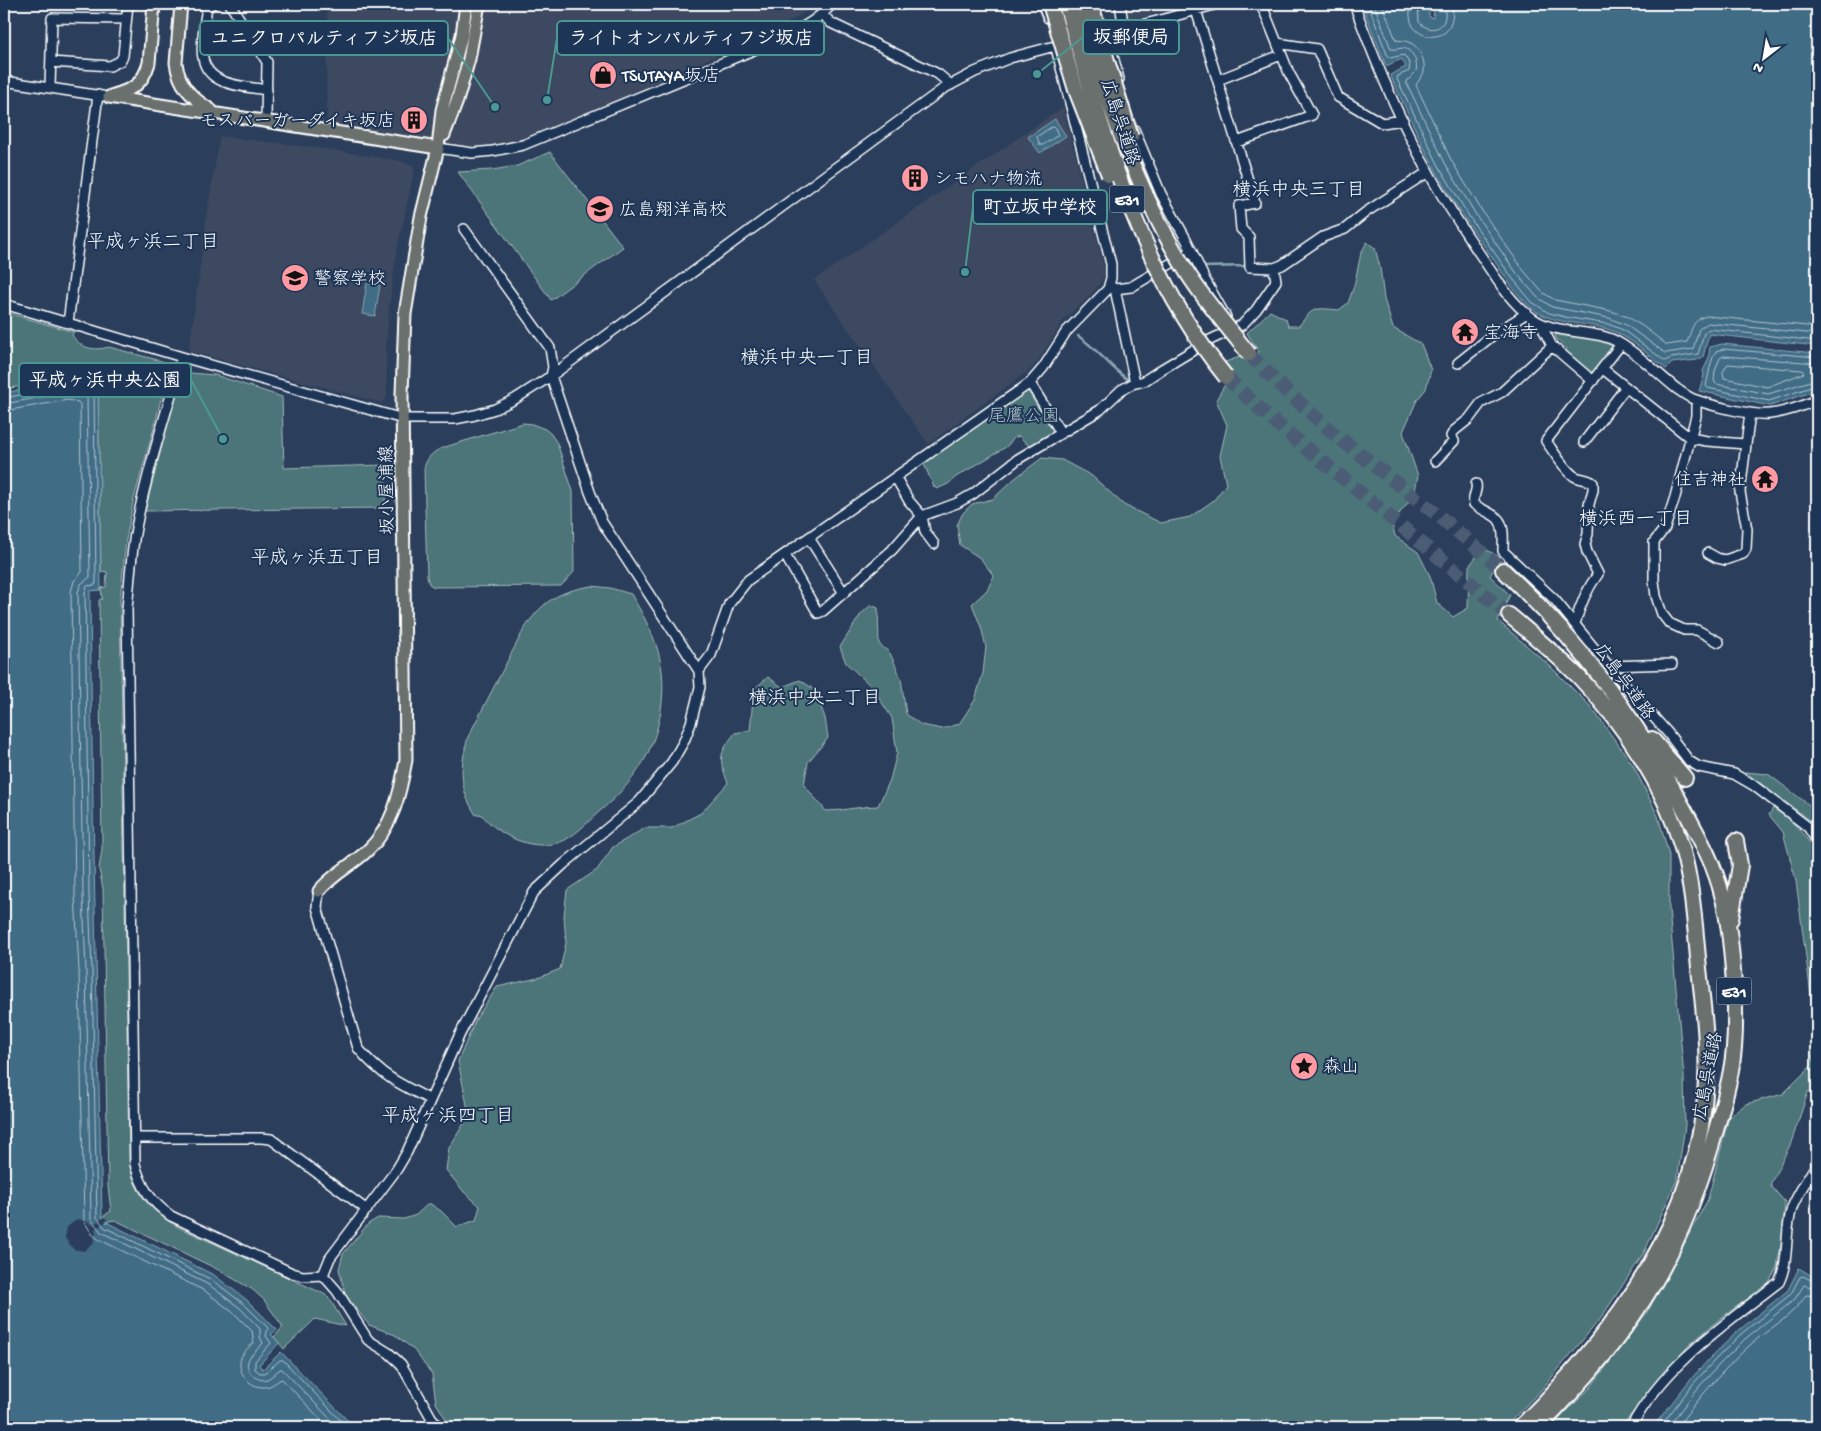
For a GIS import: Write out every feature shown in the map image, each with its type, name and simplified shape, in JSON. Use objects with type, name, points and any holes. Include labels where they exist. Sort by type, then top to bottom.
[{"type":"highway","points":[[1050,4],[1076,90],[1117,195],[1136,238],[1174,303]]},
{"type":"highway","name":"広島呉道路","points":[[1066,4],[1111,154],[1139,229],[1174,303],[1211,359],[1226,377]]},
{"type":"highway","name":"広島呉道路","points":[[1078,4],[1114,118],[1156,215],[1202,296],[1250,354]]},
{"type":"highway","points":[[1091,4],[1123,113],[1143,169],[1191,268],[1228,326]]},
{"type":"highway","name":"広島呉道路","points":[[1503,570],[1606,672],[1694,827],[1722,892],[1729,929],[1735,1005],[1733,1059],[1720,1116],[1697,1192],[1677,1240],[1639,1308],[1604,1355],[1539,1427]]},
{"type":"highway","name":"広島呉道路","points":[[1509,615],[1549,648],[1580,678],[1608,711],[1632,744],[1668,807],[1676,828],[1688,873],[1706,1047],[1706,1081],[1699,1138],[1683,1195],[1661,1244],[1638,1286],[1606,1331],[1554,1392],[1520,1427]]},
{"type":"highway","points":[[1606,672],[1685,778]]},
{"type":"highway","points":[[1729,929],[1740,865],[1736,841]]},
{"type":"main road","points":[[104,96],[137,86],[146,72],[149,63],[154,4]]},
{"type":"main road","points":[[181,4],[176,63],[177,72],[186,90],[215,113]]},
{"type":"main road","name":"坂小屋浦線","points":[[319,891],[331,877],[368,851],[384,831],[400,796],[406,760],[402,394],[405,314],[421,217],[438,148],[442,110],[462,35],[466,4]]},
{"type":"main road","name":"坂小屋浦線","points":[[438,148],[458,101],[469,59],[478,4]]},
{"type":"main road","points":[[104,96],[438,148]]},
{"type":"street","points":[[51,62],[116,65],[122,56],[128,4]]},
{"type":"street","points":[[212,4],[206,7],[202,57],[210,74],[218,80],[267,90]]},
{"type":"street","points":[[230,4],[267,62],[266,121]]},
{"type":"street","points":[[438,148],[472,153],[523,145],[785,37],[822,15],[832,4]]},
{"type":"street","points":[[1042,4],[1056,45],[1111,264],[1112,287],[1135,383]]},
{"type":"street","points":[[1120,4],[1124,29]]},
{"type":"street","points":[[4,304],[182,357],[403,419],[455,419],[475,415],[495,409],[551,376],[915,109],[951,85],[975,72],[1010,58],[1124,29],[1190,9],[1216,4]]},
{"type":"street","points":[[1238,142],[1312,114],[1289,73],[1260,4]]},
{"type":"street","points":[[1354,4],[1403,120],[1428,172],[1451,211],[1500,282],[1527,313],[1540,323],[1555,328],[1607,337],[1621,344],[1678,389],[1696,400],[1750,413],[1768,415],[1783,412],[1817,400]]},
{"type":"street","points":[[1190,9],[1218,80],[1255,203],[1240,206],[1242,229],[1249,237],[1250,267],[1274,268],[1282,265],[1323,237],[1345,230],[1366,212],[1428,172]]},
{"type":"street","points":[[822,15],[831,23],[938,74],[951,85]]},
{"type":"street","points":[[50,88],[52,18],[126,20]]},
{"type":"street","points":[[1112,32],[1114,56],[1126,108],[1137,139],[1161,194],[1192,251],[1204,280],[1228,326]]},
{"type":"street","points":[[1277,43],[1317,49],[1338,97],[1382,122],[1403,120]]},
{"type":"street","points":[[1218,80],[1282,55]]},
{"type":"street","points":[[4,80],[104,96],[68,323]]},
{"type":"street","points":[[322,1275],[330,1258],[397,1169],[460,1034],[534,892],[564,864],[639,802],[672,762],[684,741],[691,723],[700,687],[699,671],[602,522],[551,376],[553,367],[550,348],[464,229]]},
{"type":"street","points":[[699,671],[710,655],[729,604],[748,580],[1030,383],[1043,368],[1066,332],[1108,289],[1112,287],[1131,287],[1192,251]]},
{"type":"street","points":[[785,555],[818,613],[844,593],[892,550],[922,516],[957,503],[974,494],[1018,459],[1100,410],[1122,390],[1135,383],[1144,381],[1162,368],[1210,340],[1228,326],[1242,325],[1256,310],[1276,282],[1274,268]]},
{"type":"street","points":[[1458,363],[1497,332],[1527,313]]},
{"type":"street","points":[[1540,323],[1552,346],[1593,381]]},
{"type":"street","points":[[1575,624],[1588,587],[1598,574],[1585,544],[1588,534],[1589,504],[1593,490],[1592,483],[1589,480],[1576,478],[1569,472],[1546,442],[1621,344]]},
{"type":"street","points":[[1435,461],[1454,441],[1451,436],[1454,431],[1469,419],[1481,403],[1502,392],[1552,346]]},
{"type":"street","points":[[182,357],[143,496],[132,556],[127,608],[134,1138],[135,1164],[139,1181],[146,1194],[159,1208],[171,1216],[292,1273],[303,1276],[322,1275],[337,1291],[368,1340],[389,1353],[401,1364],[431,1417],[439,1427]]},
{"type":"street","points":[[1603,369],[1690,438],[1745,444]]},
{"type":"street","points":[[1030,383],[1061,433]]},
{"type":"street","points":[[1584,442],[1626,387]]},
{"type":"street","points":[[1696,400],[1696,416],[1665,528],[1654,542],[1656,596],[1662,614],[1669,623],[1684,630],[1697,630],[1719,642]]},
{"type":"street","points":[[1708,554],[1725,560],[1743,554],[1746,549],[1747,529],[1740,492],[1750,413]]},
{"type":"street","points":[[896,478],[909,501],[922,516],[925,532],[934,544]]},
{"type":"street","points":[[1476,484],[1477,490],[1473,500],[1474,504],[1498,518],[1502,526],[1503,551],[1555,600],[1575,624],[1606,672],[1667,732],[1689,761],[1699,767],[1734,774],[1752,785],[1808,827],[1817,841]]},
{"type":"street","points":[[809,538],[844,593]]},
{"type":"street","points":[[1606,672],[1672,664]]},
{"type":"street","points":[[319,891],[317,907],[358,1048],[372,1065],[397,1082],[430,1099]]},
{"type":"street","points":[[134,1138],[271,1139],[367,1210]]},
{"type":"street","points":[[1630,1427],[1639,1412],[1671,1372],[1690,1352],[1780,1282],[1785,1269],[1792,1207],[1817,1163]]},
{"type":"shaded area","points":[[327,4],[817,4],[791,21],[521,145],[495,150],[430,146],[327,125]]},
{"type":"shaded area","points":[[1124,4],[1181,4],[1181,6],[1130,21],[1125,18]]},
{"type":"shaded area","points":[[1063,107],[1104,267],[1104,276],[1086,300],[1065,318],[1036,364],[928,444],[814,280]]},
{"type":"shaded area","name":"警察学校","points":[[220,136],[311,147],[401,161],[415,168],[396,255],[386,347],[387,397],[381,403],[189,351],[207,212]]},
{"type":"green space","points":[[550,152],[623,247],[551,300],[458,172],[517,166]]},
{"type":"green space","points":[[1367,242],[1375,248],[1380,267],[1384,299],[1393,328],[1421,344],[1431,370],[1426,389],[1417,400],[1403,432],[1418,476],[1414,495],[1392,523],[1395,536],[1418,552],[1430,576],[1437,603],[1453,617],[1468,608],[1469,566],[1483,548],[1500,557],[1490,576],[1510,595],[1498,621],[1549,665],[1591,707],[1633,765],[1658,816],[1669,855],[1669,909],[1684,1077],[1685,1126],[1677,1180],[1644,1253],[1601,1318],[1542,1389],[1505,1427],[457,1427],[449,1424],[436,1403],[432,1374],[413,1349],[395,1335],[369,1325],[346,1296],[339,1269],[343,1254],[368,1224],[378,1218],[404,1219],[416,1215],[429,1203],[441,1211],[457,1227],[476,1220],[480,1206],[464,1192],[446,1170],[449,1148],[469,1115],[458,1061],[476,1019],[497,987],[538,978],[560,969],[566,943],[564,916],[567,890],[597,870],[613,847],[645,828],[672,828],[701,813],[728,783],[722,762],[723,751],[735,733],[750,730],[754,689],[768,677],[782,687],[800,680],[815,690],[825,718],[828,738],[808,762],[804,785],[826,811],[878,806],[890,780],[897,753],[892,718],[871,686],[846,663],[840,647],[861,614],[871,605],[878,608],[879,644],[890,653],[901,678],[906,714],[921,725],[942,729],[959,724],[975,700],[983,673],[986,647],[972,604],[987,590],[994,576],[980,558],[960,545],[957,525],[963,513],[972,504],[993,499],[1014,479],[1042,458],[1062,460],[1092,476],[1124,505],[1161,523],[1190,517],[1214,500],[1226,484],[1220,456],[1227,425],[1216,400],[1224,386],[1233,378],[1225,362],[1240,357],[1250,363],[1259,352],[1247,333],[1270,311],[1286,319],[1288,326],[1299,326],[1308,315],[1316,310],[1339,310],[1348,303],[1354,286],[1361,253]]},
{"type":"green space","points":[[4,312],[74,332],[72,335],[76,340],[88,348],[109,347],[165,362],[169,366],[133,502],[126,540],[120,600],[129,1161],[131,1173],[139,1192],[168,1221],[329,1298],[346,1326],[315,1319],[284,1349],[274,1337],[283,1327],[264,1300],[253,1290],[215,1268],[115,1220],[109,1221],[96,1229],[93,1224],[111,1211],[108,1186],[103,889],[99,869],[102,849],[99,600],[102,599],[101,588],[106,587],[107,572],[101,571],[98,374],[4,389]]},
{"type":"green space","points":[[1557,331],[1584,334],[1618,346],[1594,378],[1564,354],[1567,349],[1557,340],[1555,336]]},
{"type":"green space","points":[[190,373],[215,375],[282,397],[284,468],[386,465],[385,508],[145,511],[176,391]]},
{"type":"green space","name":"尾鷹公園","points":[[1029,387],[1056,433],[1031,448],[1019,436],[1014,438],[1006,447],[956,477],[948,484],[937,489],[934,487],[923,462]]},
{"type":"green space","points":[[523,423],[545,429],[557,443],[573,491],[574,572],[561,586],[434,587],[429,584],[427,577],[424,469],[426,462],[432,454],[442,448]]},
{"type":"green space","points":[[592,586],[610,588],[631,594],[655,641],[658,651],[662,671],[661,713],[652,743],[644,761],[633,777],[614,798],[579,830],[565,840],[554,844],[542,845],[519,841],[498,830],[481,814],[476,815],[470,805],[463,786],[462,777],[463,758],[468,737],[523,631],[537,612],[560,595]]},
{"type":"green space","points":[[1745,772],[1768,774],[1817,811],[1817,830],[1811,821]]},
{"type":"green space","points":[[1773,808],[1800,830],[1817,860],[1817,1090],[1808,1092],[1791,1143],[1770,1185],[1785,1202],[1782,1240],[1777,1267],[1768,1284],[1721,1318],[1688,1346],[1621,1427],[1551,1427],[1590,1388],[1648,1311],[1708,1199],[1729,1117],[1746,1104],[1783,1094],[1812,1065],[1815,1026],[1796,881],[1783,832],[1769,815]]},
{"type":"water","points":[[1362,4],[1429,4],[1429,17],[1433,18],[1434,4],[1817,4],[1817,390],[1770,406],[1699,391],[1710,347],[1722,344],[1816,353],[1816,346],[1709,334],[1703,357],[1697,360],[1672,363],[1666,369],[1638,346],[1615,332],[1554,319],[1530,307],[1508,281],[1462,215],[1441,179],[1422,144],[1390,75],[1406,67],[1402,59],[1386,66]]},
{"type":"water","points":[[1055,119],[1066,136],[1040,153],[1028,137]]},
{"type":"water","points":[[367,283],[380,285],[375,316],[362,314]]},
{"type":"water","points":[[76,379],[78,384],[98,379],[101,590],[90,591],[102,1216],[106,1222],[214,1275],[247,1300],[277,1330],[271,1334],[279,1343],[259,1365],[263,1369],[281,1352],[354,1427],[4,1427],[4,393]]},
{"type":"water","points":[[1799,1268],[1817,1279],[1817,1427],[1653,1427],[1689,1381],[1710,1358],[1738,1331],[1788,1290]]},
{"type":"pier","points":[[105,1217],[108,1220],[95,1229],[93,1244],[84,1251],[73,1249],[65,1238],[67,1227],[78,1219],[89,1222],[92,1225]]},
{"type":"waterway","points":[[1203,267],[1248,266]]},
{"type":"waterway","points":[[1078,336],[1130,381]]},
{"type":"tunnel","points":[[1249,354],[1284,389],[1333,433],[1445,521],[1503,570]]},
{"type":"tunnel","points":[[1226,377],[1265,414],[1509,615]]},
{"type":"place","name":"坂郵便局","points":[[1037,74]]},
{"type":"place","name":"TSUTAYA坂店","points":[[603,75]]},
{"type":"place","name":"ライトオンパルティフジ坂店","points":[[547,100]]},
{"type":"place","name":"ユニクロパルティフジ坂店","points":[[495,107]]},
{"type":"place","name":"モスバーガーダイキ坂店","points":[[414,120]]},
{"type":"place","name":"シモハナ物流","points":[[915,178]]},
{"type":"place","name":"広島翔洋高校","points":[[600,209]]},
{"type":"place","name":"町立坂中学校","points":[[965,272]]},
{"type":"place","name":"警察学校","points":[[295,278]]},
{"type":"place","name":"宝海寺","points":[[1465,332]]},
{"type":"place","name":"平成ヶ浜中央公園","points":[[223,439]]},
{"type":"place","name":"住吉神社","points":[[1765,479]]},
{"type":"place","name":"森山","points":[[1304,1066]]},
{"type":"district","name":"横浜中央三丁目","points":[[1299,188]]},
{"type":"district","name":"平成ヶ浜二丁目","points":[[153,240]]},
{"type":"district","name":"横浜中央一丁目","points":[[807,356]]},
{"type":"district","name":"横浜西一丁目","points":[[1636,517]]},
{"type":"district","name":"平成ヶ浜五丁目","points":[[317,556]]},
{"type":"district","name":"横浜中央二丁目","points":[[815,696]]},
{"type":"district","name":"平成ヶ浜四丁目","points":[[448,1114]]}]
